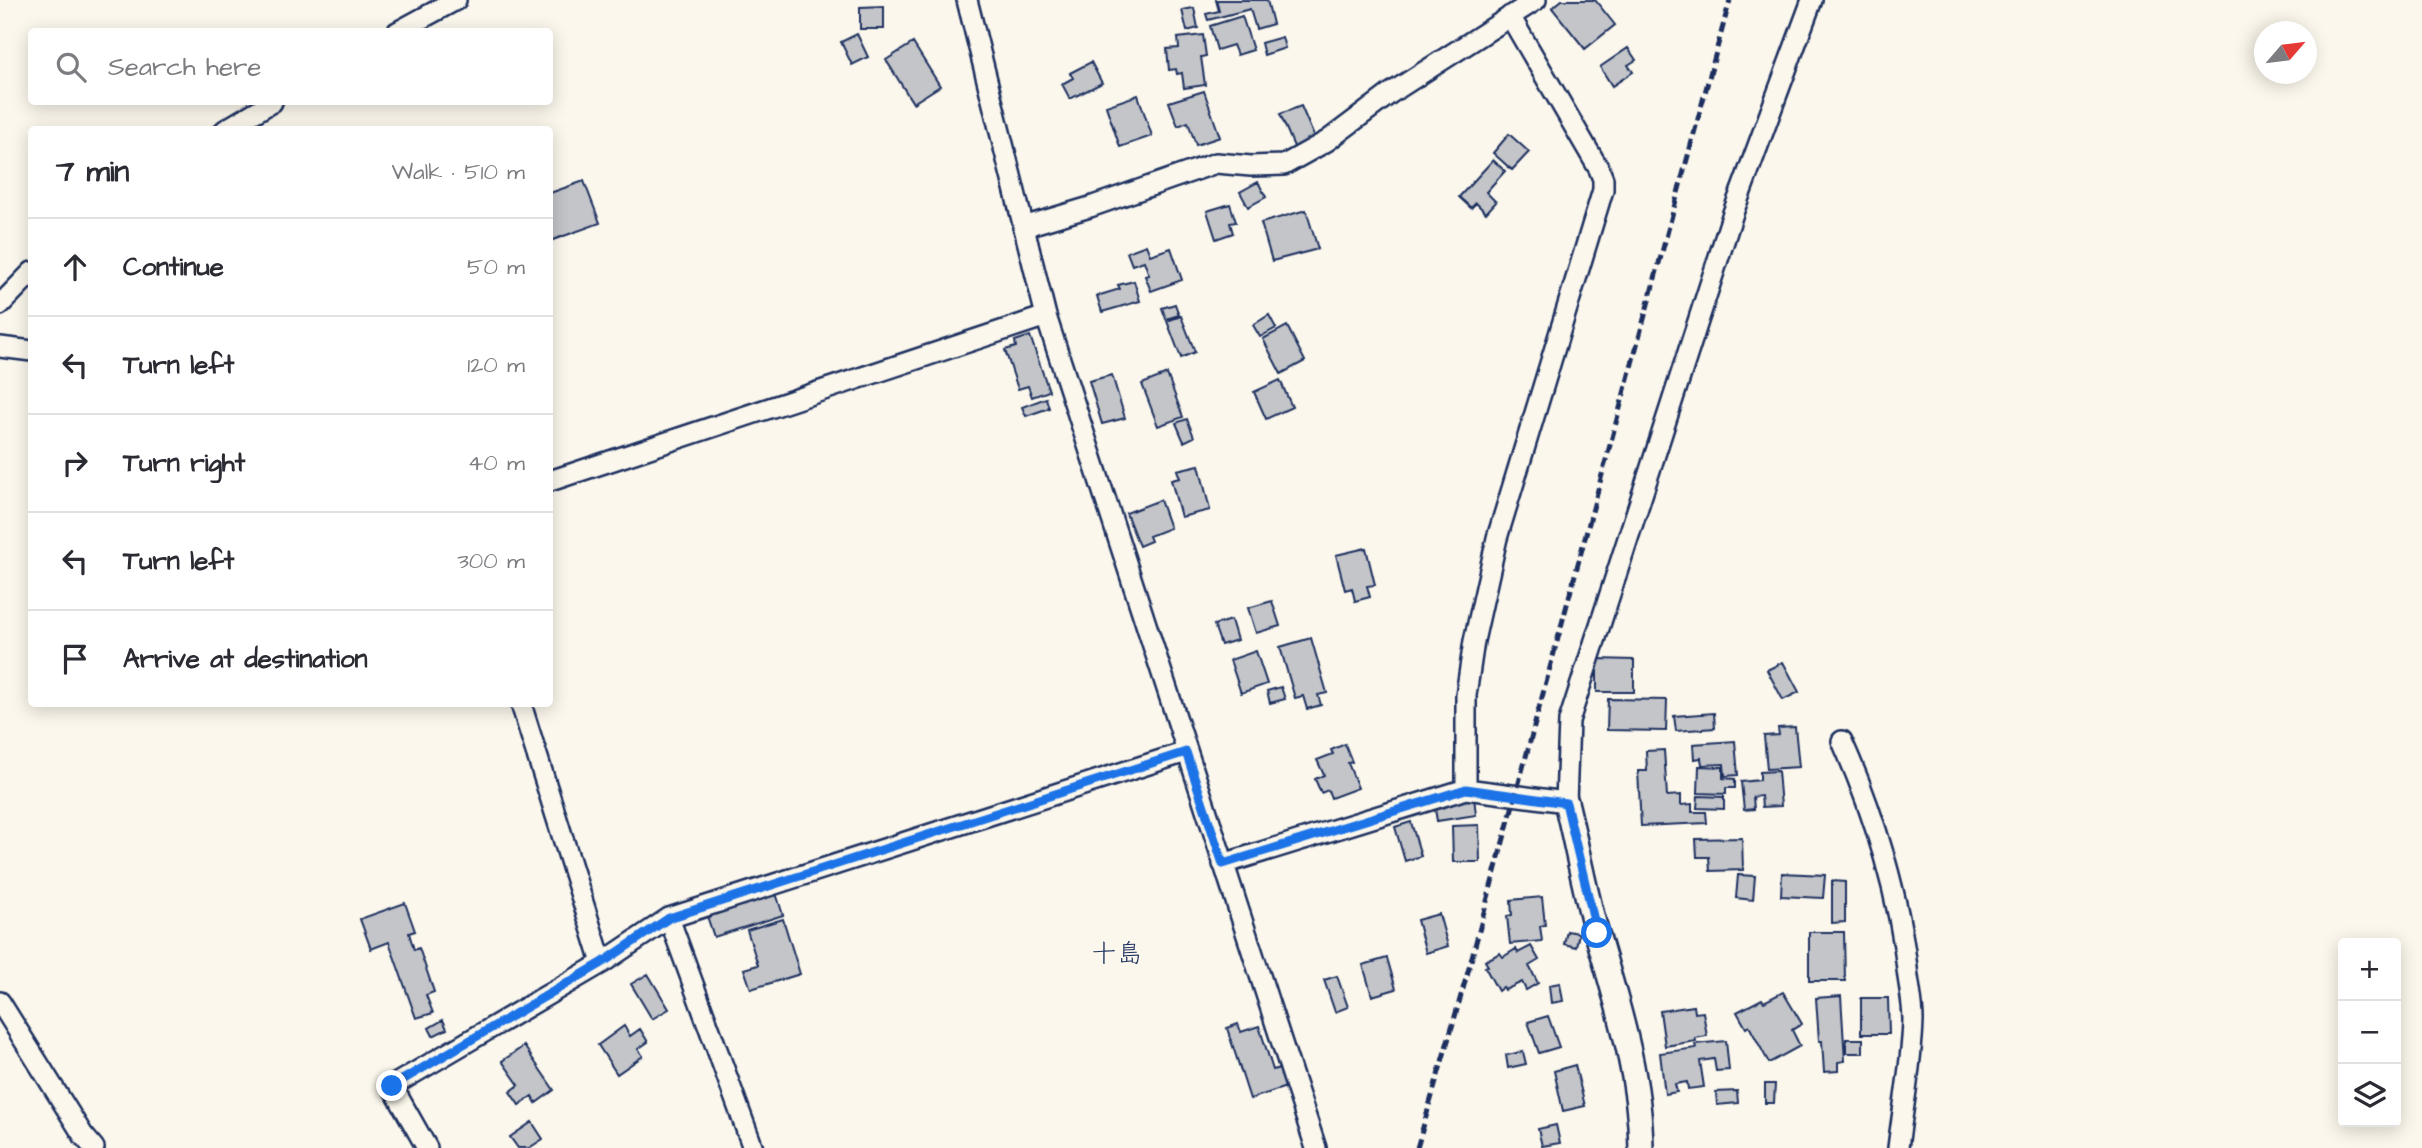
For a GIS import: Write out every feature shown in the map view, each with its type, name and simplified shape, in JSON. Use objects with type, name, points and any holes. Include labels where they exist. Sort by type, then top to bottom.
[{"type":"street","points":[[404,28],[456,0]]},
{"type":"street","points":[[967,0],[1046,316],[1316,1148]]},
{"type":"street","points":[[1023,227],[1090,207],[1216,163],[1284,165],[1327,141],[1391,93],[1536,0]]},
{"type":"street","points":[[1641,1148],[1632,1061],[1584,887],[1566,803],[1569,721],[1733,213],[1812,0]]},
{"type":"street","points":[[1466,789],[1466,695],[1474,641],[1497,538],[1603,190],[1599,169],[1510,16]]},
{"type":"street","points":[[232,126],[267,105]]},
{"type":"street","points":[[0,305],[28,276]]},
{"type":"street","points":[[553,480],[1046,316]]},
{"type":"street","points":[[0,347],[28,350]]},
{"type":"street","points":[[523,707],[602,963]]},
{"type":"street","points":[[1842,741],[1862,786],[1865,805],[1888,872],[1905,950],[1913,1019],[1898,1148]]},
{"type":"street","points":[[427,1148],[392,1086],[602,963],[669,918],[1186,752]]},
{"type":"street","points":[[1223,864],[1466,789],[1566,803]]},
{"type":"street","points":[[669,918],[753,1148]]},
{"type":"street","points":[[0,1002],[83,1135],[94,1148]]},
{"type":"building","points":[[1216,0],[1267,0],[1273,24],[1256,29],[1250,9],[1208,20],[1206,14],[1219,11]]},
{"type":"building","points":[[1562,0],[1595,0],[1615,25],[1585,49],[1552,8]]},
{"type":"building","points":[[884,6],[884,29],[860,29],[860,7]]},
{"type":"building","points":[[1194,8],[1198,28],[1187,31],[1182,10]]},
{"type":"building","points":[[1242,16],[1253,50],[1237,55],[1233,45],[1217,50],[1210,26]]},
{"type":"building","points":[[857,34],[868,57],[852,65],[841,42]]},
{"type":"building","points":[[1203,35],[1206,56],[1201,57],[1205,85],[1184,88],[1182,73],[1177,74],[1176,69],[1169,70],[1167,49],[1179,48],[1178,38]]},
{"type":"building","points":[[1282,37],[1285,48],[1264,55],[1261,43]]},
{"type":"building","points":[[913,43],[940,86],[913,103],[886,60]]},
{"type":"building","points":[[1628,48],[1636,60],[1628,65],[1633,72],[1612,86],[1600,67]]},
{"type":"building","points":[[1091,62],[1102,83],[1070,99],[1062,84],[1073,78],[1070,73]]},
{"type":"building","points":[[1204,91],[1220,137],[1196,145],[1188,122],[1178,126],[1169,102]]},
{"type":"building","points":[[1138,95],[1152,136],[1120,147],[1106,106]]},
{"type":"building","points":[[1301,106],[1316,141],[1295,149],[1280,114]]},
{"type":"building","points":[[1509,134],[1529,152],[1512,170],[1493,153]]},
{"type":"building","points":[[1493,160],[1505,171],[1486,192],[1496,202],[1486,213],[1476,203],[1471,208],[1459,197]]},
{"type":"building","points":[[584,181],[600,223],[553,240],[553,192]]},
{"type":"building","points":[[1258,182],[1266,197],[1248,207],[1240,192]]},
{"type":"building","points":[[1230,204],[1236,222],[1230,223],[1233,233],[1216,239],[1207,211]]},
{"type":"building","points":[[1306,210],[1318,249],[1272,261],[1261,223]]},
{"type":"building","points":[[1146,245],[1150,255],[1171,248],[1182,280],[1151,291],[1145,276],[1149,275],[1144,261],[1132,265],[1127,252]]},
{"type":"building","points":[[1134,281],[1140,301],[1102,312],[1097,296],[1120,289],[1118,285]]},
{"type":"building","points":[[1175,304],[1179,315],[1166,319],[1162,308]]},
{"type":"building","points":[[1269,315],[1276,328],[1260,337],[1253,325]]},
{"type":"building","points":[[1181,316],[1195,352],[1181,358],[1167,321]]},
{"type":"building","points":[[1287,326],[1305,361],[1281,374],[1263,339]]},
{"type":"building","points":[[1030,336],[1049,391],[1032,397],[1028,386],[1018,389],[1005,350],[1016,347],[1015,341]]},
{"type":"building","points":[[1167,374],[1183,417],[1158,426],[1142,384]]},
{"type":"building","points":[[1112,375],[1125,418],[1102,424],[1089,381]]},
{"type":"building","points":[[1280,380],[1292,407],[1266,419],[1254,392]]},
{"type":"building","points":[[1046,398],[1049,408],[1026,416],[1022,407]]},
{"type":"building","points":[[1187,419],[1194,437],[1184,442],[1176,423]]},
{"type":"building","points":[[1199,465],[1210,510],[1181,517],[1171,480],[1180,478],[1177,470]]},
{"type":"building","points":[[1160,500],[1170,528],[1149,536],[1151,541],[1139,546],[1126,513]]},
{"type":"building","points":[[1366,548],[1375,585],[1367,586],[1370,597],[1355,601],[1352,588],[1345,590],[1336,555]]},
{"type":"building","points":[[1272,601],[1280,626],[1256,633],[1248,608]]},
{"type":"building","points":[[1231,620],[1237,640],[1221,645],[1214,625]]},
{"type":"building","points":[[1311,638],[1327,693],[1318,695],[1321,705],[1307,709],[1303,696],[1295,698],[1280,647]]},
{"type":"building","points":[[1256,651],[1267,684],[1241,693],[1230,660]]},
{"type":"building","points":[[1597,659],[1634,660],[1634,692],[1597,692]]},
{"type":"building","points":[[1783,662],[1799,692],[1783,700],[1767,670]]},
{"type":"building","points":[[1281,687],[1285,699],[1270,703],[1267,691]]},
{"type":"building","points":[[1608,699],[1667,700],[1666,731],[1607,730]]},
{"type":"building","points":[[1714,713],[1715,728],[1676,731],[1674,716]]},
{"type":"building","points":[[1795,727],[1799,767],[1767,769],[1764,736],[1779,735],[1778,728]]},
{"type":"building","points":[[1735,741],[1738,775],[1725,776],[1724,764],[1702,765],[1701,758],[1694,759],[1693,744]]},
{"type":"building","points":[[1345,744],[1352,762],[1348,763],[1358,788],[1331,798],[1328,790],[1321,793],[1315,779],[1324,775],[1317,760],[1333,754],[1331,750]]},
{"type":"building","points":[[1664,750],[1667,796],[1681,795],[1681,805],[1692,804],[1692,812],[1706,812],[1707,823],[1641,826],[1638,771],[1647,771],[1646,751]]},
{"type":"building","points":[[1699,766],[1723,767],[1723,778],[1735,779],[1735,788],[1726,788],[1726,794],[1698,793]]},
{"type":"building","points":[[1778,771],[1781,806],[1762,807],[1761,796],[1753,797],[1754,809],[1744,810],[1741,782],[1760,780],[1760,772]]},
{"type":"building","points":[[1698,796],[1724,797],[1724,809],[1697,808]]},
{"type":"building","points":[[1474,797],[1476,815],[1437,821],[1434,803]]},
{"type":"building","points":[[1411,822],[1421,856],[1405,861],[1395,827]]},
{"type":"building","points":[[1479,825],[1480,862],[1453,862],[1452,826]]},
{"type":"building","points":[[1742,838],[1743,870],[1710,871],[1709,857],[1697,857],[1696,839]]},
{"type":"building","points":[[1782,873],[1825,875],[1823,898],[1781,896]]},
{"type":"building","points":[[1738,875],[1755,876],[1753,900],[1736,898]]},
{"type":"building","points":[[1832,881],[1845,882],[1845,922],[1832,923]]},
{"type":"building","points":[[775,890],[783,915],[714,937],[706,913]]},
{"type":"building","points":[[1542,897],[1545,925],[1540,926],[1542,941],[1510,944],[1507,916],[1512,915],[1511,900]]},
{"type":"building","points":[[405,903],[415,931],[409,933],[414,950],[419,948],[434,992],[426,995],[433,1013],[416,1018],[389,942],[371,949],[360,919]]},
{"type":"building","points":[[1439,914],[1448,946],[1426,953],[1417,920]]},
{"type":"building","points":[[783,919],[800,974],[751,989],[744,969],[758,965],[747,930]]},
{"type":"building","points":[[1567,931],[1579,933],[1576,947],[1564,944]]},
{"type":"building","points":[[1809,932],[1844,932],[1845,981],[1809,981]]},
{"type":"building","points":[[1531,946],[1539,960],[1529,966],[1538,983],[1526,990],[1522,982],[1498,991],[1485,967],[1488,966],[1485,961],[1500,953],[1503,957],[1516,949],[1518,953]]},
{"type":"building","points":[[1387,958],[1396,989],[1372,996],[1363,965]]},
{"type":"building","points":[[648,974],[669,1009],[652,1019],[631,984]]},
{"type":"building","points":[[1337,976],[1348,1007],[1335,1012],[1324,980]]},
{"type":"building","points":[[1560,983],[1563,1001],[1551,1003],[1549,985]]},
{"type":"building","points":[[1783,992],[1802,1024],[1792,1030],[1800,1046],[1769,1063],[1749,1026],[1746,1028],[1737,1012]]},
{"type":"building","points":[[1841,996],[1845,1061],[1838,1062],[1838,1071],[1824,1072],[1816,998]]},
{"type":"building","points":[[1861,998],[1888,998],[1889,1034],[1861,1034]]},
{"type":"building","points":[[1694,1006],[1695,1013],[1703,1012],[1707,1036],[1695,1038],[1696,1041],[1665,1046],[1660,1011]]},
{"type":"building","points":[[1548,1016],[1559,1047],[1539,1053],[1528,1022]]},
{"type":"building","points":[[443,1020],[447,1029],[433,1036],[429,1028]]},
{"type":"building","points":[[1238,1024],[1241,1032],[1259,1026],[1273,1070],[1283,1067],[1289,1086],[1250,1099],[1227,1028]]},
{"type":"building","points":[[624,1026],[630,1036],[640,1029],[648,1042],[638,1049],[643,1056],[617,1074],[598,1045]]},
{"type":"building","points":[[1846,1039],[1863,1039],[1863,1053],[1846,1053]]},
{"type":"building","points":[[1726,1041],[1729,1070],[1716,1071],[1714,1059],[1700,1061],[1704,1087],[1688,1089],[1687,1082],[1675,1084],[1677,1092],[1665,1094],[1660,1053],[1696,1048],[1695,1044]]},
{"type":"building","points":[[524,1046],[554,1090],[536,1103],[532,1096],[519,1105],[510,1092],[519,1085],[502,1061]]},
{"type":"building","points":[[1523,1052],[1526,1064],[1508,1068],[1506,1055]]},
{"type":"building","points":[[1575,1065],[1585,1106],[1563,1111],[1554,1071]]},
{"type":"building","points":[[1765,1084],[1775,1084],[1774,1103],[1765,1103]]},
{"type":"building","points":[[1737,1091],[1738,1103],[1717,1105],[1716,1092]]},
{"type":"building","points":[[532,1122],[543,1139],[529,1148],[518,1148],[510,1137]]},
{"type":"building","points":[[1556,1125],[1560,1143],[1542,1146],[1538,1129]]},
{"type":"railway","points":[[1417,1148],[1469,968],[1730,0]]},
{"type":"district","name":"十島","points":[[1117,953]]},
{"type":"route","points":[[392,1086],[602,963],[669,918],[1186,752],[1223,864],[1466,789],[1566,803],[1597,933]]}]
